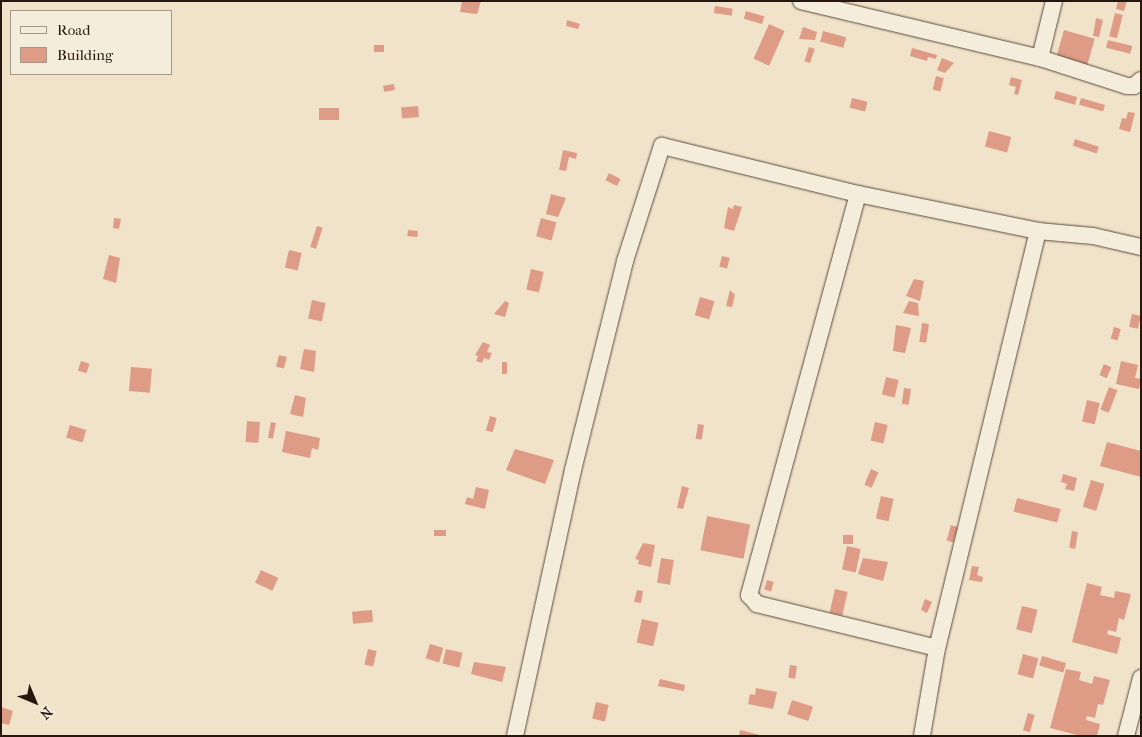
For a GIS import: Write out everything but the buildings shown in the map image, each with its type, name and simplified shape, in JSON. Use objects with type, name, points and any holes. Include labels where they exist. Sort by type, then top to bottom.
[{"type":"street","points":[[801,1],[1040,58],[1127,86],[1134,86],[1141,80]]},
{"type":"street","points":[[1040,58],[1054,1]]},
{"type":"street","points":[[515,736],[573,470],[625,261],[662,146],[858,194],[1038,231],[1093,236],[1141,247]]},
{"type":"street","points":[[858,194],[749,595],[757,604],[936,648]]},
{"type":"street","points":[[922,736],[936,648],[1038,231]]},
{"type":"street","points":[[1126,736],[1141,678]]}]
